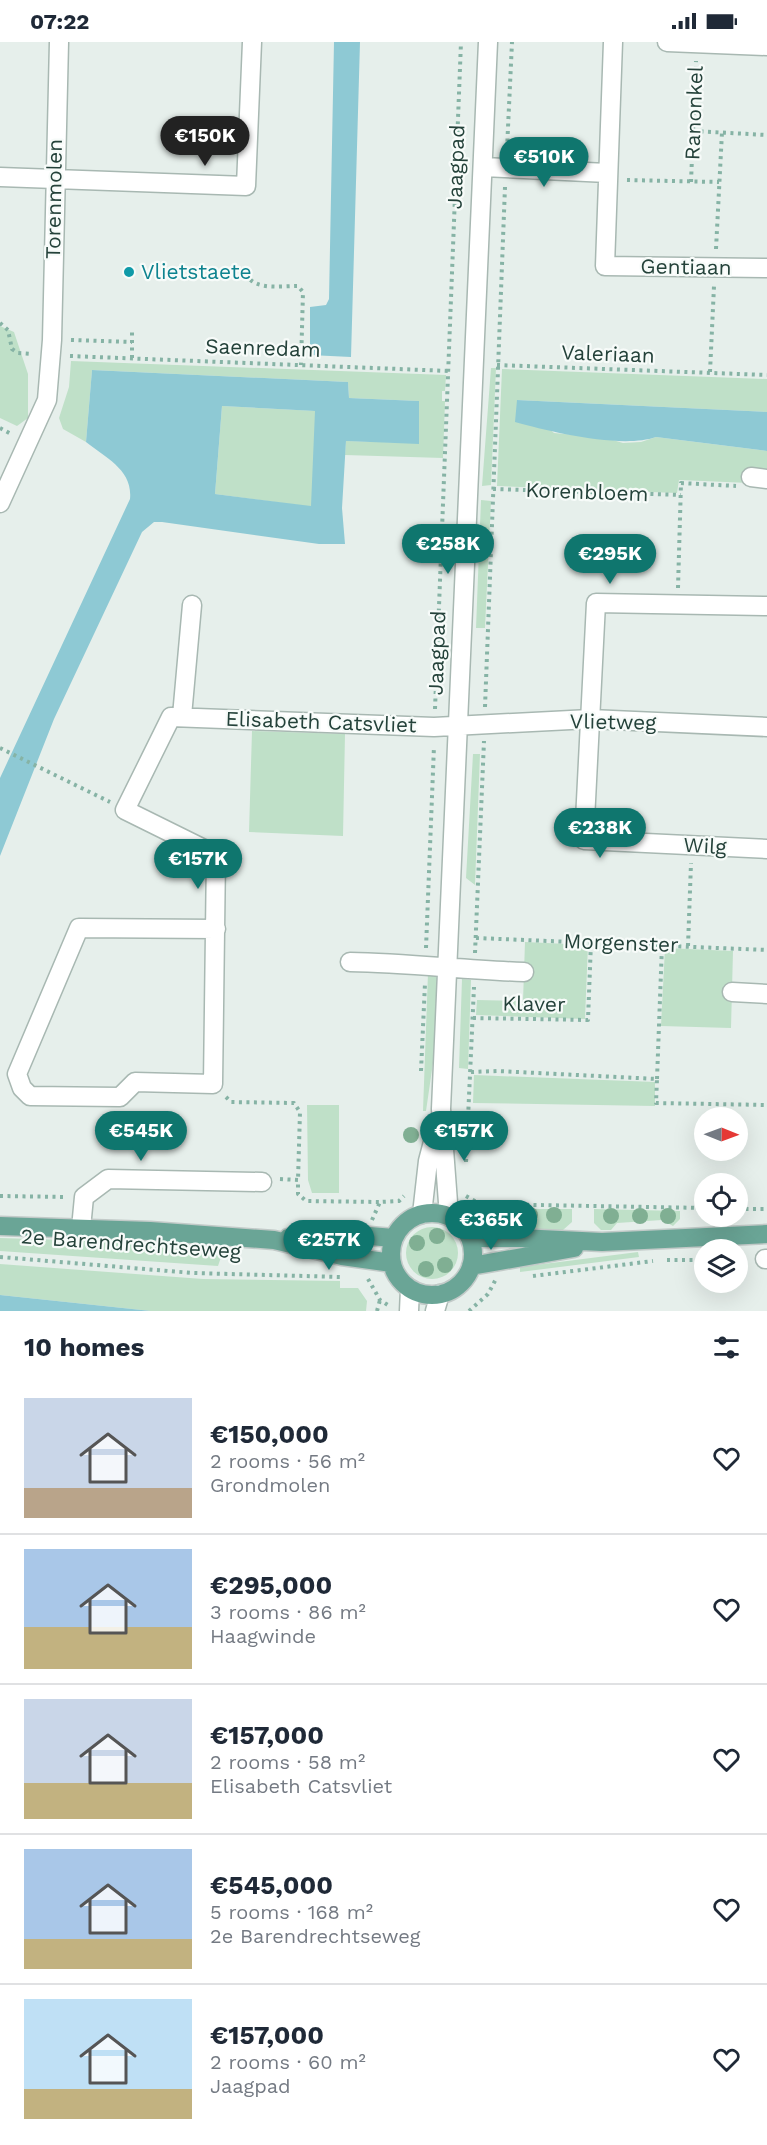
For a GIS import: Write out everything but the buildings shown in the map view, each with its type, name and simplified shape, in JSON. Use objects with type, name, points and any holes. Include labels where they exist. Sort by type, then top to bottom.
[{"type":"main road","points":[[436,1213],[449,1216],[461,1225],[470,1238],[473,1255],[471,1266],[459,1285],[438,1303],[411,1289],[399,1278],[392,1263],[394,1238],[405,1223],[422,1214],[436,1213]]},
{"type":"main road","name":"2e Barendrechtseweg","points":[[0,1226],[81,1228],[274,1240],[342,1256],[392,1263]]},
{"type":"main road","name":"2e Barendrechtseweg","points":[[274,1240],[332,1233],[394,1238]]},
{"type":"main road","points":[[470,1238],[603,1242],[767,1234]]},
{"type":"main road","points":[[471,1266],[603,1242]]},
{"type":"street","name":"Torenmolen","points":[[0,503],[47,400],[51,347],[59,42]]},
{"type":"street","points":[[0,177],[246,186],[252,42]]},
{"type":"street","name":"Jaagpad","points":[[449,1216],[441,1109],[460,726],[488,42]]},
{"type":"street","points":[[483,167],[607,173],[613,42]]},
{"type":"street","name":"Ranonkel","points":[[667,42],[767,46]]},
{"type":"street","name":"Gentiaan","points":[[607,173],[605,266],[767,268]]},
{"type":"street","points":[[590,719],[596,603],[767,606]]},
{"type":"street","points":[[192,605],[182,716],[171,717],[125,810],[216,855],[216,929],[213,1083],[135,1082],[120,1097],[30,1096],[22,1089],[17,1074],[78,928],[216,929]]},
{"type":"street","name":"Elisabeth Catsvliet","points":[[182,716],[434,727],[460,726]]},
{"type":"street","name":"Vlietweg","points":[[460,726],[590,719],[767,727]]},
{"type":"street","name":"Wilg","points":[[590,719],[584,840],[767,849]]},
{"type":"street","points":[[350,962],[425,964],[475,970],[524,972]]},
{"type":"street","points":[[732,992],[767,994]]},
{"type":"street","name":"Jaagpad","points":[[422,1214],[428,1161],[441,1109]]},
{"type":"street","name":"2e Barendrechtseweg","points":[[81,1228],[84,1197],[108,1179],[262,1182]]},
{"type":"street","points":[[409,1311],[411,1289]]},
{"type":"path","name":"Jaagpad","points":[[421,1078],[461,42]]},
{"type":"path","points":[[465,1171],[471,1072],[512,42]]},
{"type":"path","name":"Ranonkel","points":[[691,182],[696,44]]},
{"type":"path","points":[[693,131],[767,135]]},
{"type":"path","points":[[607,173],[618,180],[719,182]]},
{"type":"path","points":[[243,267],[245,276],[255,285],[298,286],[303,292],[301,365]]},
{"type":"path","points":[[0,323],[8,330],[12,349],[18,353],[51,347],[132,342]]},
{"type":"path","points":[[132,332],[132,358]]},
{"type":"path","name":"Saenredam","points":[[51,347],[132,358],[448,371],[474,366]]},
{"type":"path","name":"Valeriaan","points":[[449,360],[474,366],[767,375]]},
{"type":"path","points":[[677,604],[681,483],[751,487],[759,478]]},
{"type":"path","name":"Korenbloem","points":[[493,489],[681,495]]},
{"type":"path","points":[[0,748],[125,810]]},
{"type":"path","points":[[688,946],[692,845]]},
{"type":"path","name":"Morgenster","points":[[476,938],[767,950]]},
{"type":"path","name":"Klaver","points":[[473,1018],[588,1020],[591,942]]},
{"type":"path","points":[[662,945],[656,1103],[767,1105]]},
{"type":"path","points":[[471,1072],[508,1071],[657,1079]]},
{"type":"path","points":[[213,1083],[231,1102],[294,1103],[300,1112],[298,1194],[306,1201],[380,1202]]},
{"type":"path","points":[[262,1182],[298,1180]]},
{"type":"path","name":"2e Barendrechtseweg","points":[[0,1196],[84,1197]]},
{"type":"path","points":[[480,1204],[694,1208]]},
{"type":"path","points":[[748,1209],[767,1209]]},
{"type":"path","name":"2e Barendrechtseweg","points":[[0,1257],[193,1273],[344,1277]]},
{"type":"path","points":[[532,1276],[629,1263],[694,1260]]},
{"type":"path","points":[[367,1278],[380,1300],[397,1311]]},
{"type":"path","points":[[377,1311],[380,1300]]},
{"type":"green space","points":[[0,326],[14,332],[28,374],[28,418],[17,426],[0,418]]},
{"type":"green space","points":[[71,361],[446,375],[445,391],[442,391],[442,401],[445,401],[443,458],[345,455],[346,441],[419,443],[419,401],[349,398],[348,382],[92,370],[86,442],[63,429],[59,418],[69,387]]},
{"type":"green space","points":[[491,368],[496,368],[491,485],[482,486]]},
{"type":"green space","points":[[502,369],[767,379],[767,412],[517,400],[554,433],[606,438],[623,443],[641,442],[656,437],[767,451],[767,471],[749,483],[679,480],[677,493],[497,486]]},
{"type":"green space","points":[[222,406],[316,411],[312,507],[215,494]]},
{"type":"green space","points":[[481,500],[491,501],[485,628],[476,628]]},
{"type":"green space","points":[[252,731],[345,734],[343,836],[249,832]]},
{"type":"green space","points":[[473,754],[480,754],[475,885],[466,878]]},
{"type":"green space","points":[[525,942],[588,945],[585,1019],[476,1015],[477,1000],[523,1001]]},
{"type":"green space","points":[[665,948],[733,951],[731,1028],[661,1026]]},
{"type":"green space","points":[[428,973],[437,973],[434,1056],[426,1111],[423,1111]]},
{"type":"green space","points":[[462,979],[471,980],[468,1069],[459,1068]]},
{"type":"green space","points":[[474,1075],[655,1082],[655,1106],[473,1103]]},
{"type":"green space","points":[[307,1105],[339,1105],[339,1193],[312,1193],[308,1180]]},
{"type":"green space","points":[[517,1209],[572,1209],[572,1222],[563,1230],[518,1230]]},
{"type":"green space","points":[[594,1209],[680,1211],[680,1219],[673,1226],[662,1220],[617,1223],[611,1230],[601,1230],[594,1223]]},
{"type":"green space","points":[[427,1227],[437,1227],[451,1234],[458,1253],[451,1272],[437,1279],[427,1279],[417,1275],[410,1268],[406,1258],[406,1248],[410,1238],[417,1231]]},
{"type":"green space","points":[[0,1238],[98,1241],[222,1254],[218,1266],[0,1251]]},
{"type":"green space","points":[[638,1252],[639,1257],[520,1272],[520,1267]]},
{"type":"green space","points":[[0,1264],[203,1279],[340,1281],[340,1288],[358,1288],[367,1301],[366,1311],[151,1311],[0,1295]]},
{"type":"water","points":[[334,42],[360,42],[351,357],[310,355],[310,307],[326,305],[329,299]]},
{"type":"water","points":[[92,370],[348,382],[349,398],[419,401],[419,444],[346,441],[342,508],[345,544],[319,544],[162,522],[154,522],[142,532],[54,719],[0,856],[0,778],[130,499],[130,489],[123,472],[110,459],[86,442]],"holes":[[[222,406],[315,411],[311,506],[215,494]]]},
{"type":"water","points":[[517,400],[767,412],[767,451],[656,437],[625,441],[566,434],[515,422]]},
{"type":"water","points":[[0,1295],[151,1311],[0,1311]]},
{"type":"place","name":"Vlietstaete","points":[[129,272]]}]
